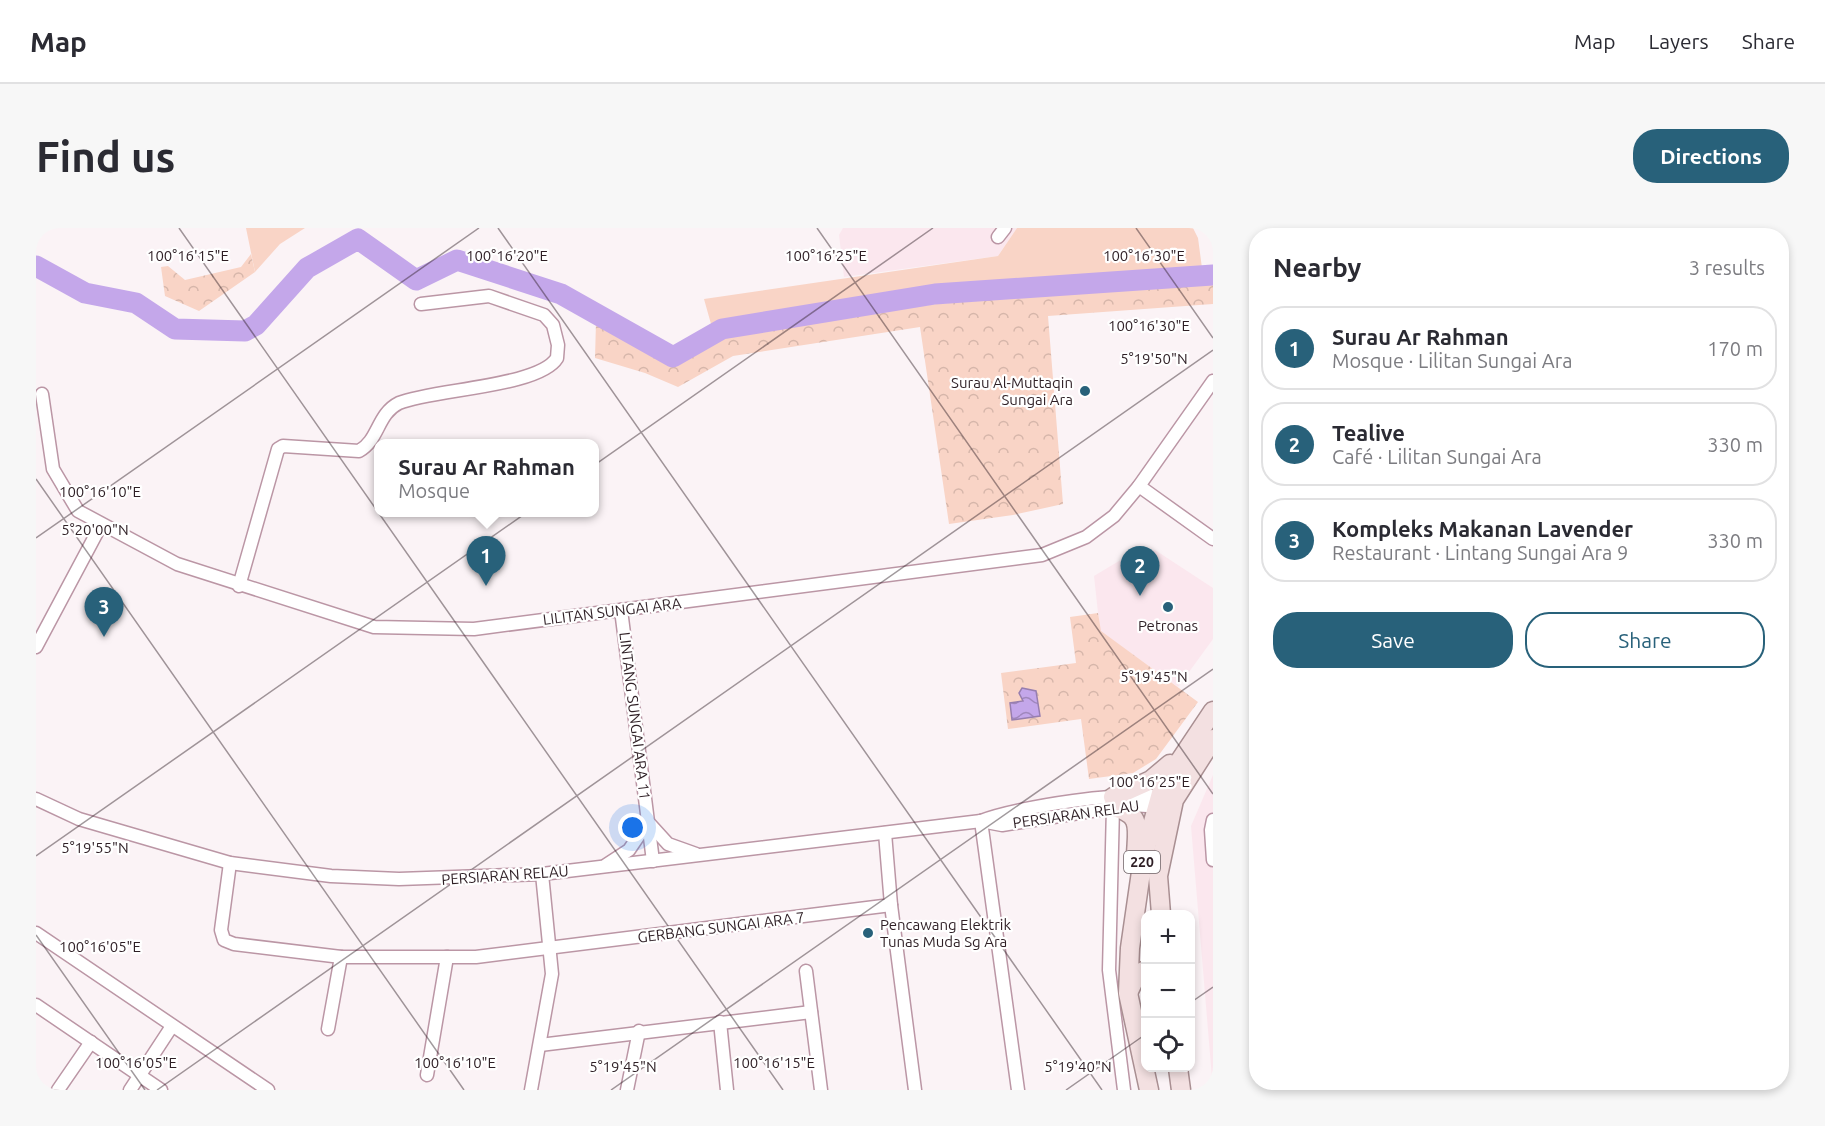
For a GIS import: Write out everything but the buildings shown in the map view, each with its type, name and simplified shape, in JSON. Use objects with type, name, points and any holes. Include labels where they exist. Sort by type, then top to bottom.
[{"type":"main road","name":"220","points":[[1149,1090],[1128,993],[1143,858],[1189,744],[1213,711]]},
{"type":"main road","name":"220","points":[[1161,910],[1158,876],[1165,803],[1213,740]]},
{"type":"main road","points":[[1113,802],[1151,780],[1189,744]]},
{"type":"main road","points":[[1113,802],[1129,810],[1137,823],[1135,920]]},
{"type":"main road","points":[[1128,993],[1137,974],[1141,972]]},
{"type":"main road","points":[[1179,1072],[1181,1090]]},
{"type":"street","points":[[239,586],[278,448],[283,446],[359,451],[372,439],[387,411],[399,403],[501,382],[543,370],[557,358],[558,345],[553,325],[544,315],[489,296],[422,304]]},
{"type":"street","name":"LILITAN SUNGAI ARA","points":[[42,394],[51,460],[57,479],[78,511],[101,525],[177,564],[239,586],[384,628],[474,629],[1042,555],[1067,546],[1104,525],[1139,486],[1213,381]]},
{"type":"street","points":[[1139,486],[1213,539]]},
{"type":"street","points":[[36,647],[101,525]]},
{"type":"street","name":"LINTANG SUNGAI ARA 11","points":[[621,610],[653,861]]},
{"type":"street","name":"PERSIARAN RELAU","points":[[36,800],[79,819],[230,863],[331,876],[399,879],[542,874],[981,821],[1000,813],[1113,802],[1165,803]]},
{"type":"street","points":[[1113,802],[1109,970],[1124,1090]]},
{"type":"street","points":[[1213,820],[1211,831],[1213,860]]},
{"type":"street","points":[[981,821],[1018,1090]]},
{"type":"street","name":"LINTANG SUNGAI ARA 11","points":[[648,822],[668,844],[700,855]]},
{"type":"street","name":"LINTANG SUNGAI ARA 11","points":[[602,867],[628,850],[648,822]]},
{"type":"street","points":[[885,832],[891,905],[915,1090]]},
{"type":"street","name":"GERBANG SUNGAI ARA 7","points":[[230,863],[221,930],[224,940],[234,944],[341,957],[476,957],[891,905]]},
{"type":"street","points":[[531,1090],[552,974],[542,874]]},
{"type":"street","points":[[36,933],[268,1090]]},
{"type":"street","points":[[328,1029],[341,957]]},
{"type":"street","points":[[427,1074],[447,957]]},
{"type":"street","points":[[806,971],[821,1090]]},
{"type":"street","points":[[36,1005],[161,1090]]},
{"type":"street","points":[[540,1045],[639,1031],[811,1012]]},
{"type":"street","points":[[720,1022],[727,1090]]},
{"type":"street","points":[[130,1090],[172,1026]]},
{"type":"street","points":[[627,1090],[639,1031]]},
{"type":"street","points":[[58,1090],[91,1042]]},
{"type":"shaded area","points":[[843,228],[1017,228],[998,256],[844,277],[839,235]]},
{"type":"shaded area","points":[[1155,550],[1213,588],[1213,639],[1178,687],[1100,631],[1094,576],[1134,552]]},
{"type":"shaded area","points":[[1213,775],[1213,1090],[1191,826]]},
{"type":"green space","points":[[246,228],[305,228],[280,244],[255,272]]},
{"type":"green space","points":[[1017,228],[1193,228],[1198,238],[1202,268],[923,287],[711,324],[704,299],[998,256]]},
{"type":"green space","points":[[251,254],[255,272],[199,311],[165,296],[161,267],[168,266],[185,280],[241,267]]},
{"type":"green space","points":[[1213,283],[1213,304],[1048,316],[1063,504],[1013,515],[949,524],[920,327],[733,356],[678,387],[645,373],[595,358],[596,322],[674,363],[722,335],[936,304]]},
{"type":"green space","points":[[1098,613],[1101,631],[1198,702],[1156,759],[1133,773],[1089,779],[1081,719],[1008,729],[1001,673],[1076,663],[1070,617]]},
{"type":"water","points":[[1022,688],[1036,691],[1040,716],[1012,720],[1010,703],[1023,701],[1019,693]]},
{"type":"waterway","points":[[36,266],[85,293],[136,303],[175,329],[245,331],[256,325],[307,268],[358,239],[416,280],[457,260],[561,294],[673,357],[722,329],[935,294],[1213,275]]},
{"type":"place","name":"Surau Al-Muttaqin Sungai Ara","points":[[1085,391]]},
{"type":"place","name":"Surau Ar Rahman","points":[[486,586]]},
{"type":"place","name":"Tealive","points":[[1140,596]]},
{"type":"place","name":"Petronas","points":[[1168,607]]},
{"type":"place","name":"Kompleks Makanan Lavender","points":[[104,637]]},
{"type":"place","name":"Pencawang Elektrik Tunas Muda Sg Ara","points":[[868,933]]}]
